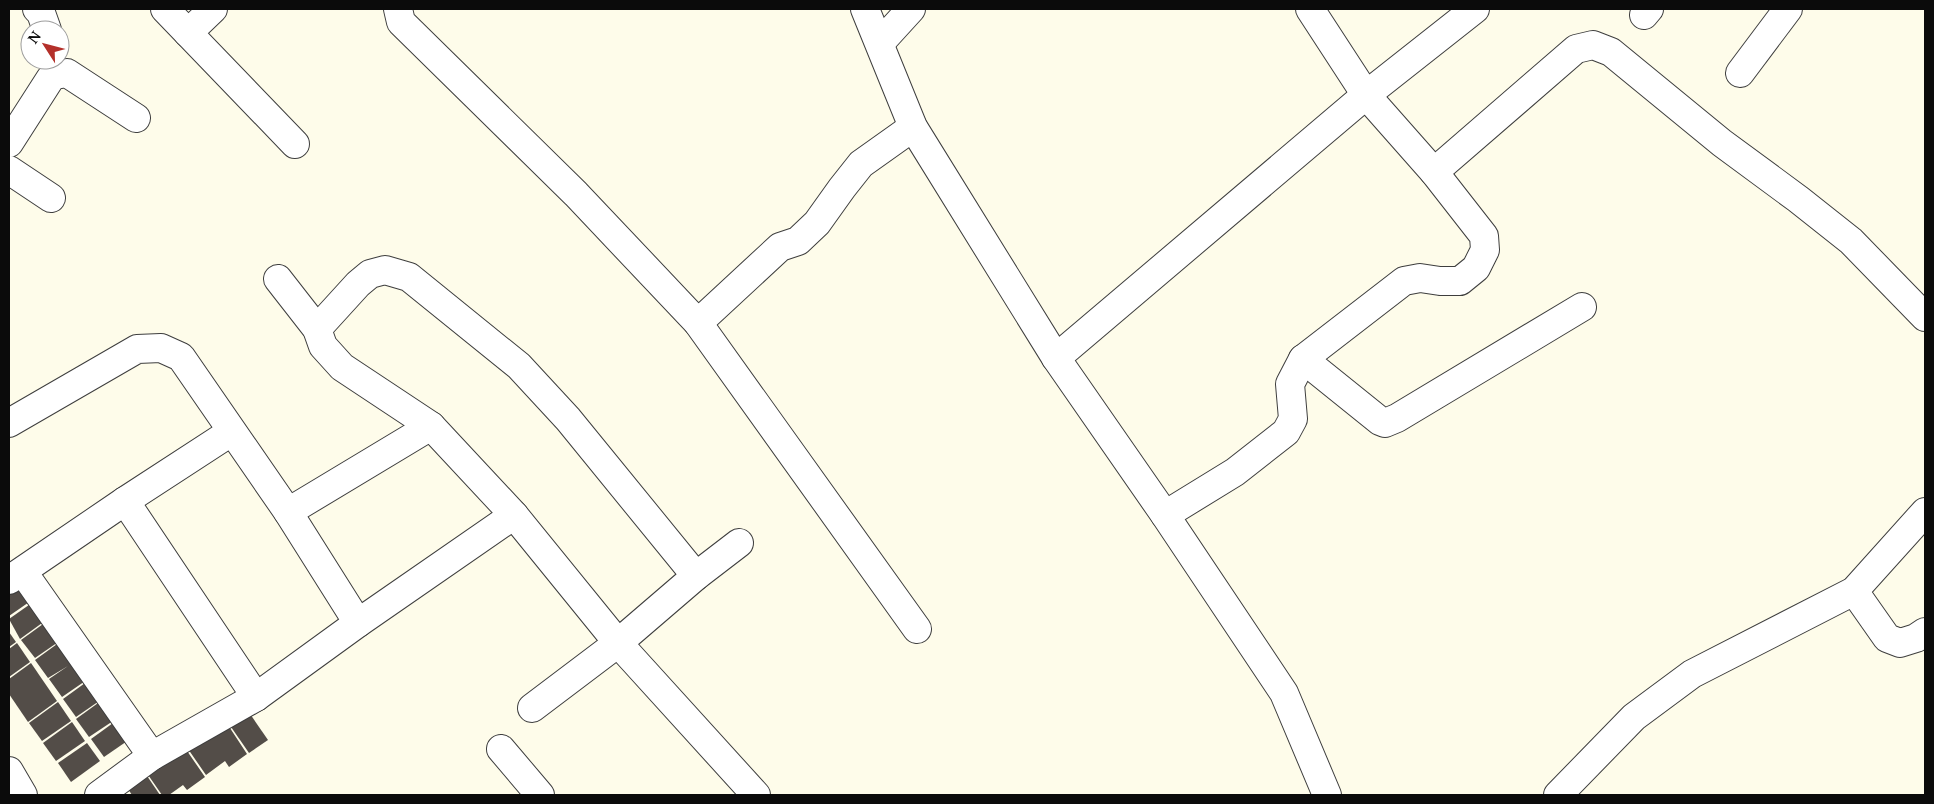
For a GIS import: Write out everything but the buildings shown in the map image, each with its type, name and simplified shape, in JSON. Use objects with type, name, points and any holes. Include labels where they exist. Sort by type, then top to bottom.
[{"type":"street","points":[[37,9],[43,20]]},
{"type":"street","points":[[165,9],[295,144]]},
{"type":"street","points":[[188,33],[213,9]]},
{"type":"street","points":[[398,9],[401,22],[576,194],[698,323],[917,629]]},
{"type":"street","points":[[865,9],[913,127],[1056,358],[1165,515],[1284,693],[1327,795]]},
{"type":"street","points":[[880,43],[911,9]]},
{"type":"street","points":[[1165,515],[1235,472],[1286,432],[1293,419],[1290,384],[1303,358],[1404,281],[1420,278],[1440,281],[1460,280],[1476,268],[1485,250],[1484,236],[1434,172],[1366,95],[1310,9]]},
{"type":"street","points":[[1056,358],[1366,95],[1475,9]]},
{"type":"street","points":[[1740,73],[1788,9]]},
{"type":"street","points":[[1434,172],[1576,49],[1593,45],[1611,52],[1722,144],[1798,199],[1851,241],[1925,317]]},
{"type":"street","points":[[9,143],[56,70]]},
{"type":"street","points":[[63,70],[136,118]]},
{"type":"street","points":[[698,323],[780,247],[798,241],[817,223],[861,164],[913,127]]},
{"type":"street","points":[[9,170],[51,198]]},
{"type":"street","points":[[317,329],[358,284],[370,274],[385,270],[409,277],[519,366],[568,419],[696,576]]},
{"type":"street","points":[[278,279],[317,329],[323,346],[342,367],[431,426],[514,515],[618,643],[756,795]]},
{"type":"street","points":[[1303,358],[1380,421],[1385,423],[1398,418],[1582,307]]},
{"type":"street","points":[[9,423],[136,348],[162,348],[181,357],[288,512],[358,623]]},
{"type":"street","points":[[288,512],[431,426]]},
{"type":"street","points":[[152,756],[16,576],[125,501],[231,432]]},
{"type":"street","points":[[125,501],[256,697]]},
{"type":"street","points":[[1558,795],[1634,717],[1692,674],[1854,591],[1925,512]]},
{"type":"street","points":[[99,795],[152,756],[256,697],[358,623],[514,515]]},
{"type":"street","points":[[532,708],[618,643],[696,576],[739,543]]},
{"type":"street","points":[[1854,591],[1887,638],[1900,643],[1916,638],[1925,632]]},
{"type":"street","points":[[501,749],[540,795]]},
{"type":"street","points":[[9,771],[23,795]]}]
